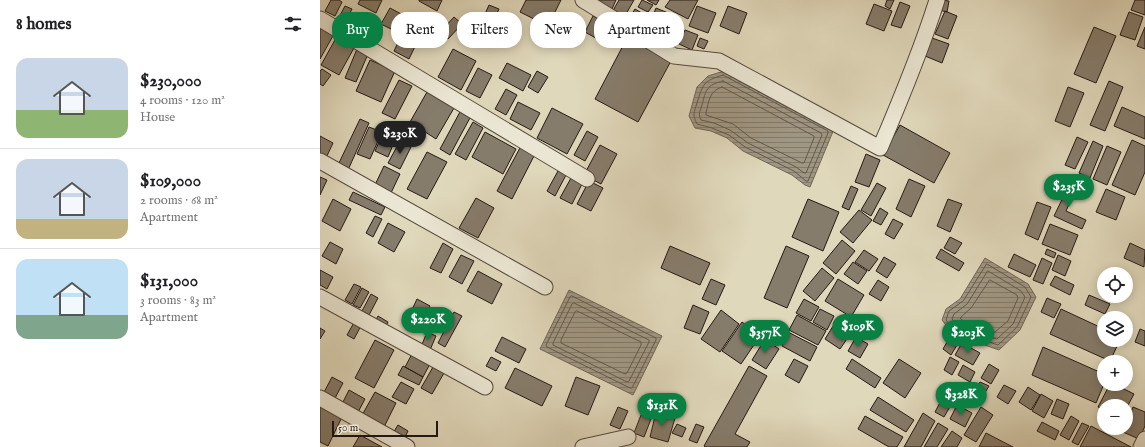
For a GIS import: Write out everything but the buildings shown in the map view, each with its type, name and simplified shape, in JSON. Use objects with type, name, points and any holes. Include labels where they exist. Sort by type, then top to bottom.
[{"type":"street","points":[[583,0],[674,56],[719,61],[880,148],[909,81],[937,0]]},
{"type":"street","points":[[320,19],[587,179]]},
{"type":"street","points":[[320,161],[545,287]]},
{"type":"street","points":[[320,297],[485,387]]},
{"type":"street","points":[[320,398],[407,447]]},
{"type":"street","points":[[583,447],[628,437]]},
{"type":"street","points":[[1141,447],[1145,439]]},
{"type":"water","points":[[724,71],[834,129],[810,187],[792,175],[743,151],[727,138],[711,131],[695,128],[689,116],[697,87],[708,76]]},
{"type":"water","points":[[985,258],[1028,284],[1036,297],[1020,330],[999,350],[982,344],[972,344],[951,332],[942,320],[946,309],[960,299]]},
{"type":"water","points":[[569,290],[662,336],[633,395],[540,349]]}]
